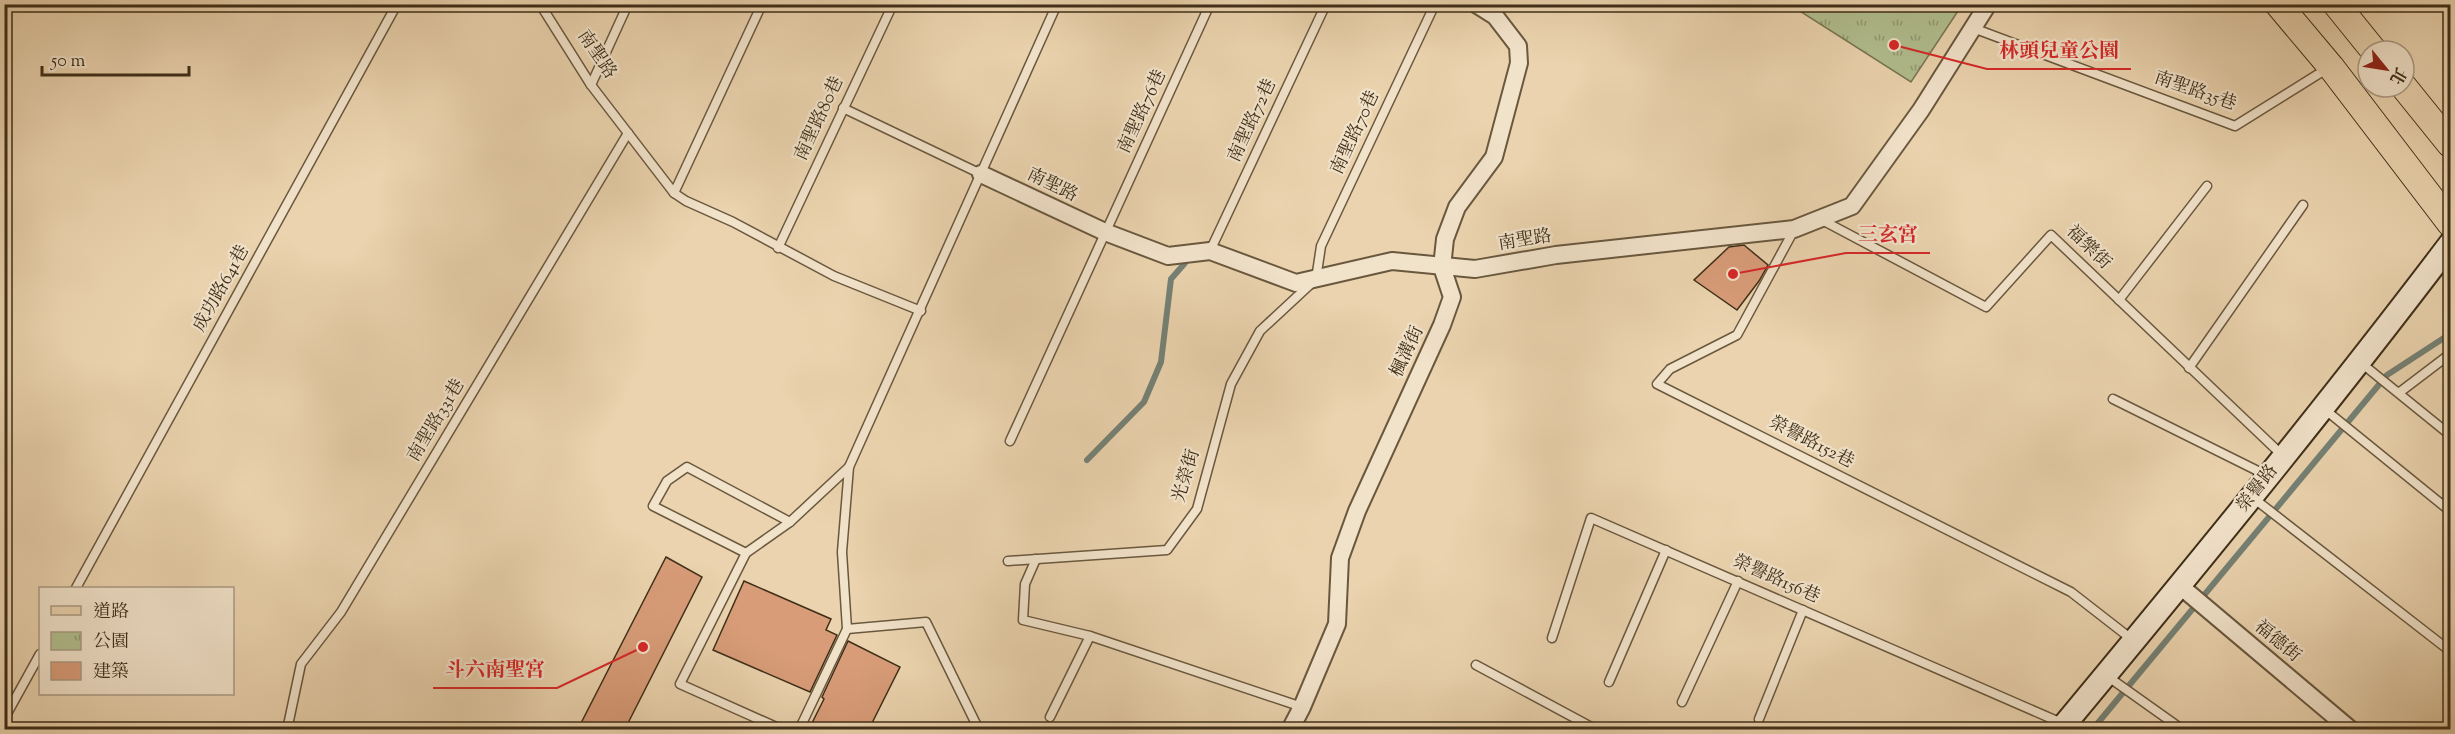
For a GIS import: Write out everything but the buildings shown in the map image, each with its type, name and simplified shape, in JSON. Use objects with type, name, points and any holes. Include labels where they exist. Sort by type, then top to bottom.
[{"type":"main road","points":[[2278,4],[2331,67],[2451,223]]},
{"type":"main road","points":[[2336,4],[2364,39]]},
{"type":"main road","points":[[2414,99],[2451,144]]},
{"type":"street","name":"楓溝街","points":[[1290,729],[1302,707],[1337,624],[1340,558],[1357,511],[1442,325],[1452,297],[1443,267],[1445,239],[1457,207],[1494,157],[1519,63],[1518,46],[1495,16],[1476,4]]},
{"type":"street","name":"南聖路","points":[[981,174],[1106,232],[1168,255],[1210,251],[1296,283],[1392,261],[1475,269],[1556,255],[1794,230],[1852,206],[1921,110],[1988,4]]},
{"type":"street","name":"榮譽路","points":[[2062,727],[2136,641],[2252,497],[2451,244]]},
{"type":"street","name":"福德街","points":[[2179,585],[2351,729]]},
{"type":"lane","name":"成功路641巷","points":[[77,587],[397,4]]},
{"type":"lane","name":"南聖路","points":[[540,4],[591,85],[674,193],[834,276],[921,311]]},
{"type":"lane","points":[[591,85],[628,4]]},
{"type":"lane","points":[[674,193],[762,4]]},
{"type":"lane","name":"南聖路80巷","points":[[778,248],[893,4]]},
{"type":"lane","points":[[799,729],[847,630],[842,552],[849,467],[1057,4]]},
{"type":"lane","name":"南聖路76巷","points":[[1010,441],[1210,4]]},
{"type":"lane","name":"南聖路72巷","points":[[1210,251],[1326,4]]},
{"type":"lane","name":"南聖路70巷","points":[[1316,279],[1322,246],[1435,4]]},
{"type":"lane","name":"南聖路35巷","points":[[1972,28],[2235,126],[2331,67]]},
{"type":"lane","points":[[843,108],[981,174]]},
{"type":"lane","name":"南聖路331巷","points":[[287,729],[301,664],[341,612],[628,133]]},
{"type":"lane","points":[[2119,300],[2208,186]]},
{"type":"lane","points":[[2189,368],[2303,205]]},
{"type":"lane","name":"福樂街","points":[[1820,219],[1986,307],[2050,235],[2283,457]]},
{"type":"lane","name":"榮譽路152巷","points":[[1794,230],[1737,335],[1670,369],[1657,384],[2071,592],[2136,641]]},
{"type":"lane","name":"光榮街","points":[[1008,561],[1167,550],[1197,509],[1231,384],[1260,331],[1316,279]]},
{"type":"lane","points":[[2400,392],[2451,354]]},
{"type":"lane","points":[[2360,362],[2451,435]]},
{"type":"lane","points":[[2113,399],[2268,476]]},
{"type":"lane","points":[[2323,408],[2451,511]]},
{"type":"lane","points":[[746,553],[653,506],[667,481],[687,467],[790,522]]},
{"type":"lane","points":[[783,729],[680,684],[746,553],[790,522],[849,467]]},
{"type":"lane","points":[[2252,497],[2451,651]]},
{"type":"lane","name":"榮譽路156巷","points":[[1552,638],[1591,518],[1803,610],[2062,727]]},
{"type":"lane","points":[[1609,682],[1666,550]]},
{"type":"lane","points":[[1036,559],[1025,584],[1023,620],[1089,636],[1302,707]]},
{"type":"lane","points":[[1682,702],[1738,582]]},
{"type":"lane","points":[[1759,719],[1803,610]]},
{"type":"lane","points":[[847,630],[926,622],[979,729]]},
{"type":"lane","points":[[1050,717],[1089,636]]},
{"type":"lane","points":[[4,719],[39,656]]},
{"type":"lane","points":[[1476,665],[1597,729]]},
{"type":"lane","points":[[2107,675],[2183,729]]},
{"type":"green space","points":[[1797,4],[1962,5],[1911,82],[1795,8]]},
{"type":"waterway","points":[[1087,460],[1144,402],[1161,362],[1171,279],[1185,263]]},
{"type":"waterway","points":[[2092,730],[2387,375],[2450,334]]},
{"type":"place","name":"林頭兒童公園","points":[[1894,45]]},
{"type":"place","name":"三玄宮","points":[[1733,274]]},
{"type":"place","name":"斗六南聖宮","points":[[643,647]]}]
